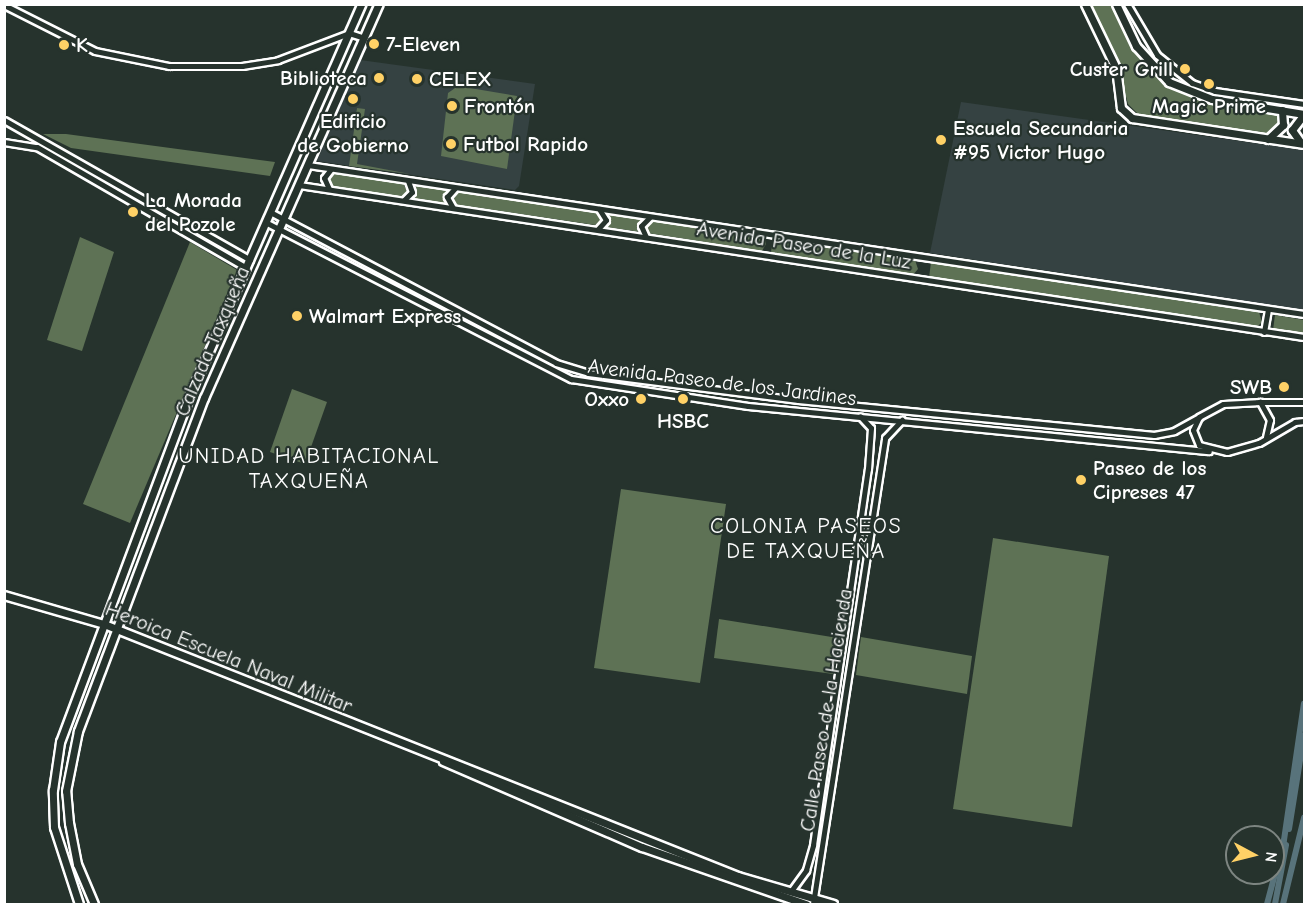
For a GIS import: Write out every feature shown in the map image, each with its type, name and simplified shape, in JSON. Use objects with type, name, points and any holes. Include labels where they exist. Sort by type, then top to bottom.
[{"type":"main road","name":"Calzada Taxqueña","points":[[79,904],[59,852],[53,790],[60,742],[191,392],[272,213],[361,4]]},
{"type":"main road","name":"Calzada Taxqueña","points":[[94,904],[73,848],[66,791],[78,731],[204,398],[379,4]]},
{"type":"main road","points":[[1085,4],[1116,68],[1120,106],[1127,115],[1303,144]]},
{"type":"main road","points":[[1116,4],[1136,46],[1169,82],[1212,99],[1305,114],[1292,130],[1303,144]]},
{"type":"main road","points":[[1268,139],[1283,125],[1282,110]]},
{"type":"main road","points":[[191,392],[204,398]]},
{"type":"main road","name":"Heroica Escuela Naval Militar","points":[[4,595],[104,624],[738,876],[791,891],[813,901],[833,904]]},
{"type":"main road","name":"Heroica Escuela Naval Militar","points":[[439,758],[459,771],[642,847],[806,904]]},
{"type":"street","points":[[1127,4],[1157,54],[1192,83],[1215,91],[1305,104]]},
{"type":"street","points":[[4,5],[95,51],[169,66],[207,69],[278,60],[349,33],[364,38]]},
{"type":"street","points":[[4,120],[250,260]]},
{"type":"street","points":[[4,142],[30,145],[247,268]]},
{"type":"street","name":"Avenida Paseo de la Luz","points":[[308,165],[1305,314]]},
{"type":"street","points":[[330,190],[324,178],[333,169]]},
{"type":"street","points":[[403,201],[412,192],[407,181]]},
{"type":"street","name":"Avenida Paseo de la Luz","points":[[299,185],[1305,337]]},
{"type":"street","points":[[453,208],[447,197],[457,188]]},
{"type":"street","points":[[597,230],[606,220],[599,209]]},
{"type":"street","name":"Avenida Paseo de los Jardines","points":[[272,213],[573,369],[798,400],[1154,435],[1174,431],[1199,417]]},
{"type":"street","points":[[649,238],[641,226],[652,217]]},
{"type":"street","name":"Avenida Paseo de los Jardines","points":[[267,223],[571,379],[797,411],[1209,451]]},
{"type":"street","points":[[310,244],[315,235]]},
{"type":"street","points":[[402,292],[407,283]]},
{"type":"street","points":[[421,303],[426,293]]},
{"type":"street","points":[[1264,332],[1268,310]]},
{"type":"street","points":[[797,411],[798,400]]},
{"type":"street","points":[[817,413],[818,402]]},
{"type":"street","points":[[1260,402],[1270,420],[1266,437]]},
{"type":"street","points":[[1305,402],[1223,404],[1199,417],[1193,436],[1209,451],[1237,451],[1305,421]]},
{"type":"street","points":[[939,423],[941,414]]},
{"type":"street","points":[[860,416],[871,428],[873,438]]},
{"type":"street","points":[[962,426],[963,417]]},
{"type":"street","points":[[873,438],[877,433],[885,438],[902,420]]},
{"type":"street","name":"Calle Paseo de la Hacienda","points":[[791,891],[810,858],[873,438]]},
{"type":"street","name":"Calle Paseo de la Hacienda","points":[[813,901],[885,438]]},
{"type":"street","points":[[861,519],[872,521]]},
{"type":"street","points":[[827,747],[837,749]]},
{"type":"street","points":[[824,772],[834,773]]},
{"type":"shaded area","points":[[360,60],[535,84],[519,186],[515,190],[317,161]]},
{"type":"shaded area","points":[[961,102],[1304,150],[1304,310],[930,253]]},
{"type":"green space","points":[[1087,5],[1111,5],[1134,47],[1167,85],[1212,102],[1275,113],[1280,121],[1267,136],[1139,115],[1128,104],[1119,69]]},
{"type":"green space","points":[[458,86],[517,96],[507,169],[441,156],[448,93]]},
{"type":"green space","points":[[357,108],[365,109],[357,164],[410,174],[349,166]]},
{"type":"green space","points":[[43,134],[66,134],[275,162],[270,176],[71,148]]},
{"type":"green space","points":[[335,172],[403,183],[407,191],[401,197],[332,186],[327,178]]},
{"type":"green space","points":[[412,185],[447,190],[445,203],[410,198]]},
{"type":"green space","points":[[455,191],[598,212],[602,220],[595,225],[453,204]]},
{"type":"green space","points":[[607,214],[643,219],[641,232],[605,227]]},
{"type":"green space","points":[[649,220],[765,237],[766,244],[762,251],[647,233],[644,226]]},
{"type":"green space","points":[[80,237],[114,252],[82,351],[47,340]]},
{"type":"green space","points":[[773,239],[915,260],[918,269],[912,276],[771,252]]},
{"type":"green space","points":[[190,242],[237,270],[130,523],[83,504]]},
{"type":"green space","points":[[931,262],[1259,312],[1262,322],[1255,329],[929,278]]},
{"type":"green space","points":[[1275,315],[1304,320],[1304,334],[1273,330]]},
{"type":"green space","points":[[292,389],[327,402],[305,464],[270,452]]},
{"type":"green space","points":[[621,489],[726,504],[700,683],[594,668]]},
{"type":"green space","points":[[993,538],[1109,556],[1072,827],[953,809]]},
{"type":"green space","points":[[719,619],[838,638],[833,674],[714,658]]},
{"type":"green space","points":[[861,637],[972,656],[967,694],[856,675]]},
{"type":"waterway","points":[[1267,904],[1284,840],[1304,703]]},
{"type":"waterway","points":[[1289,829],[1304,735]]},
{"type":"waterway","points":[[1283,904],[1304,818]]},
{"type":"waterway","points":[[1275,904],[1286,845]]},
{"type":"place","name":"7-Eleven","points":[[374,44]]},
{"type":"place","name":"K","points":[[64,45]]},
{"type":"place","name":"Custer Grill","points":[[1185,69]]},
{"type":"place","name":"Biblioteca","points":[[379,78]]},
{"type":"place","name":"CELEX","points":[[417,79]]},
{"type":"place","name":"Magic Prime","points":[[1209,84]]},
{"type":"place","name":"Edificio de Gobierno","points":[[353,99]]},
{"type":"place","name":"Frontón","points":[[452,106]]},
{"type":"place","name":"Escuela Secundaria #95 Victor Hugo","points":[[941,140]]},
{"type":"place","name":"Futbol Rapido","points":[[451,144]]},
{"type":"place","name":"La Morada del Pozole","points":[[133,212]]},
{"type":"place","name":"Walmart Express","points":[[297,316]]},
{"type":"place","name":"SWB","points":[[1284,387]]},
{"type":"place","name":"Oxxo","points":[[641,399]]},
{"type":"place","name":"HSBC","points":[[683,399]]},
{"type":"place","name":"Paseo de los Cipreses 47","points":[[1081,480]]},
{"type":"district","name":"UNIDAD HABITACIONAL TAXQUEÑA","points":[[309,468]]},
{"type":"district","name":"COLONIA PASEOS DE TAXQUEÑA","points":[[806,538]]}]
